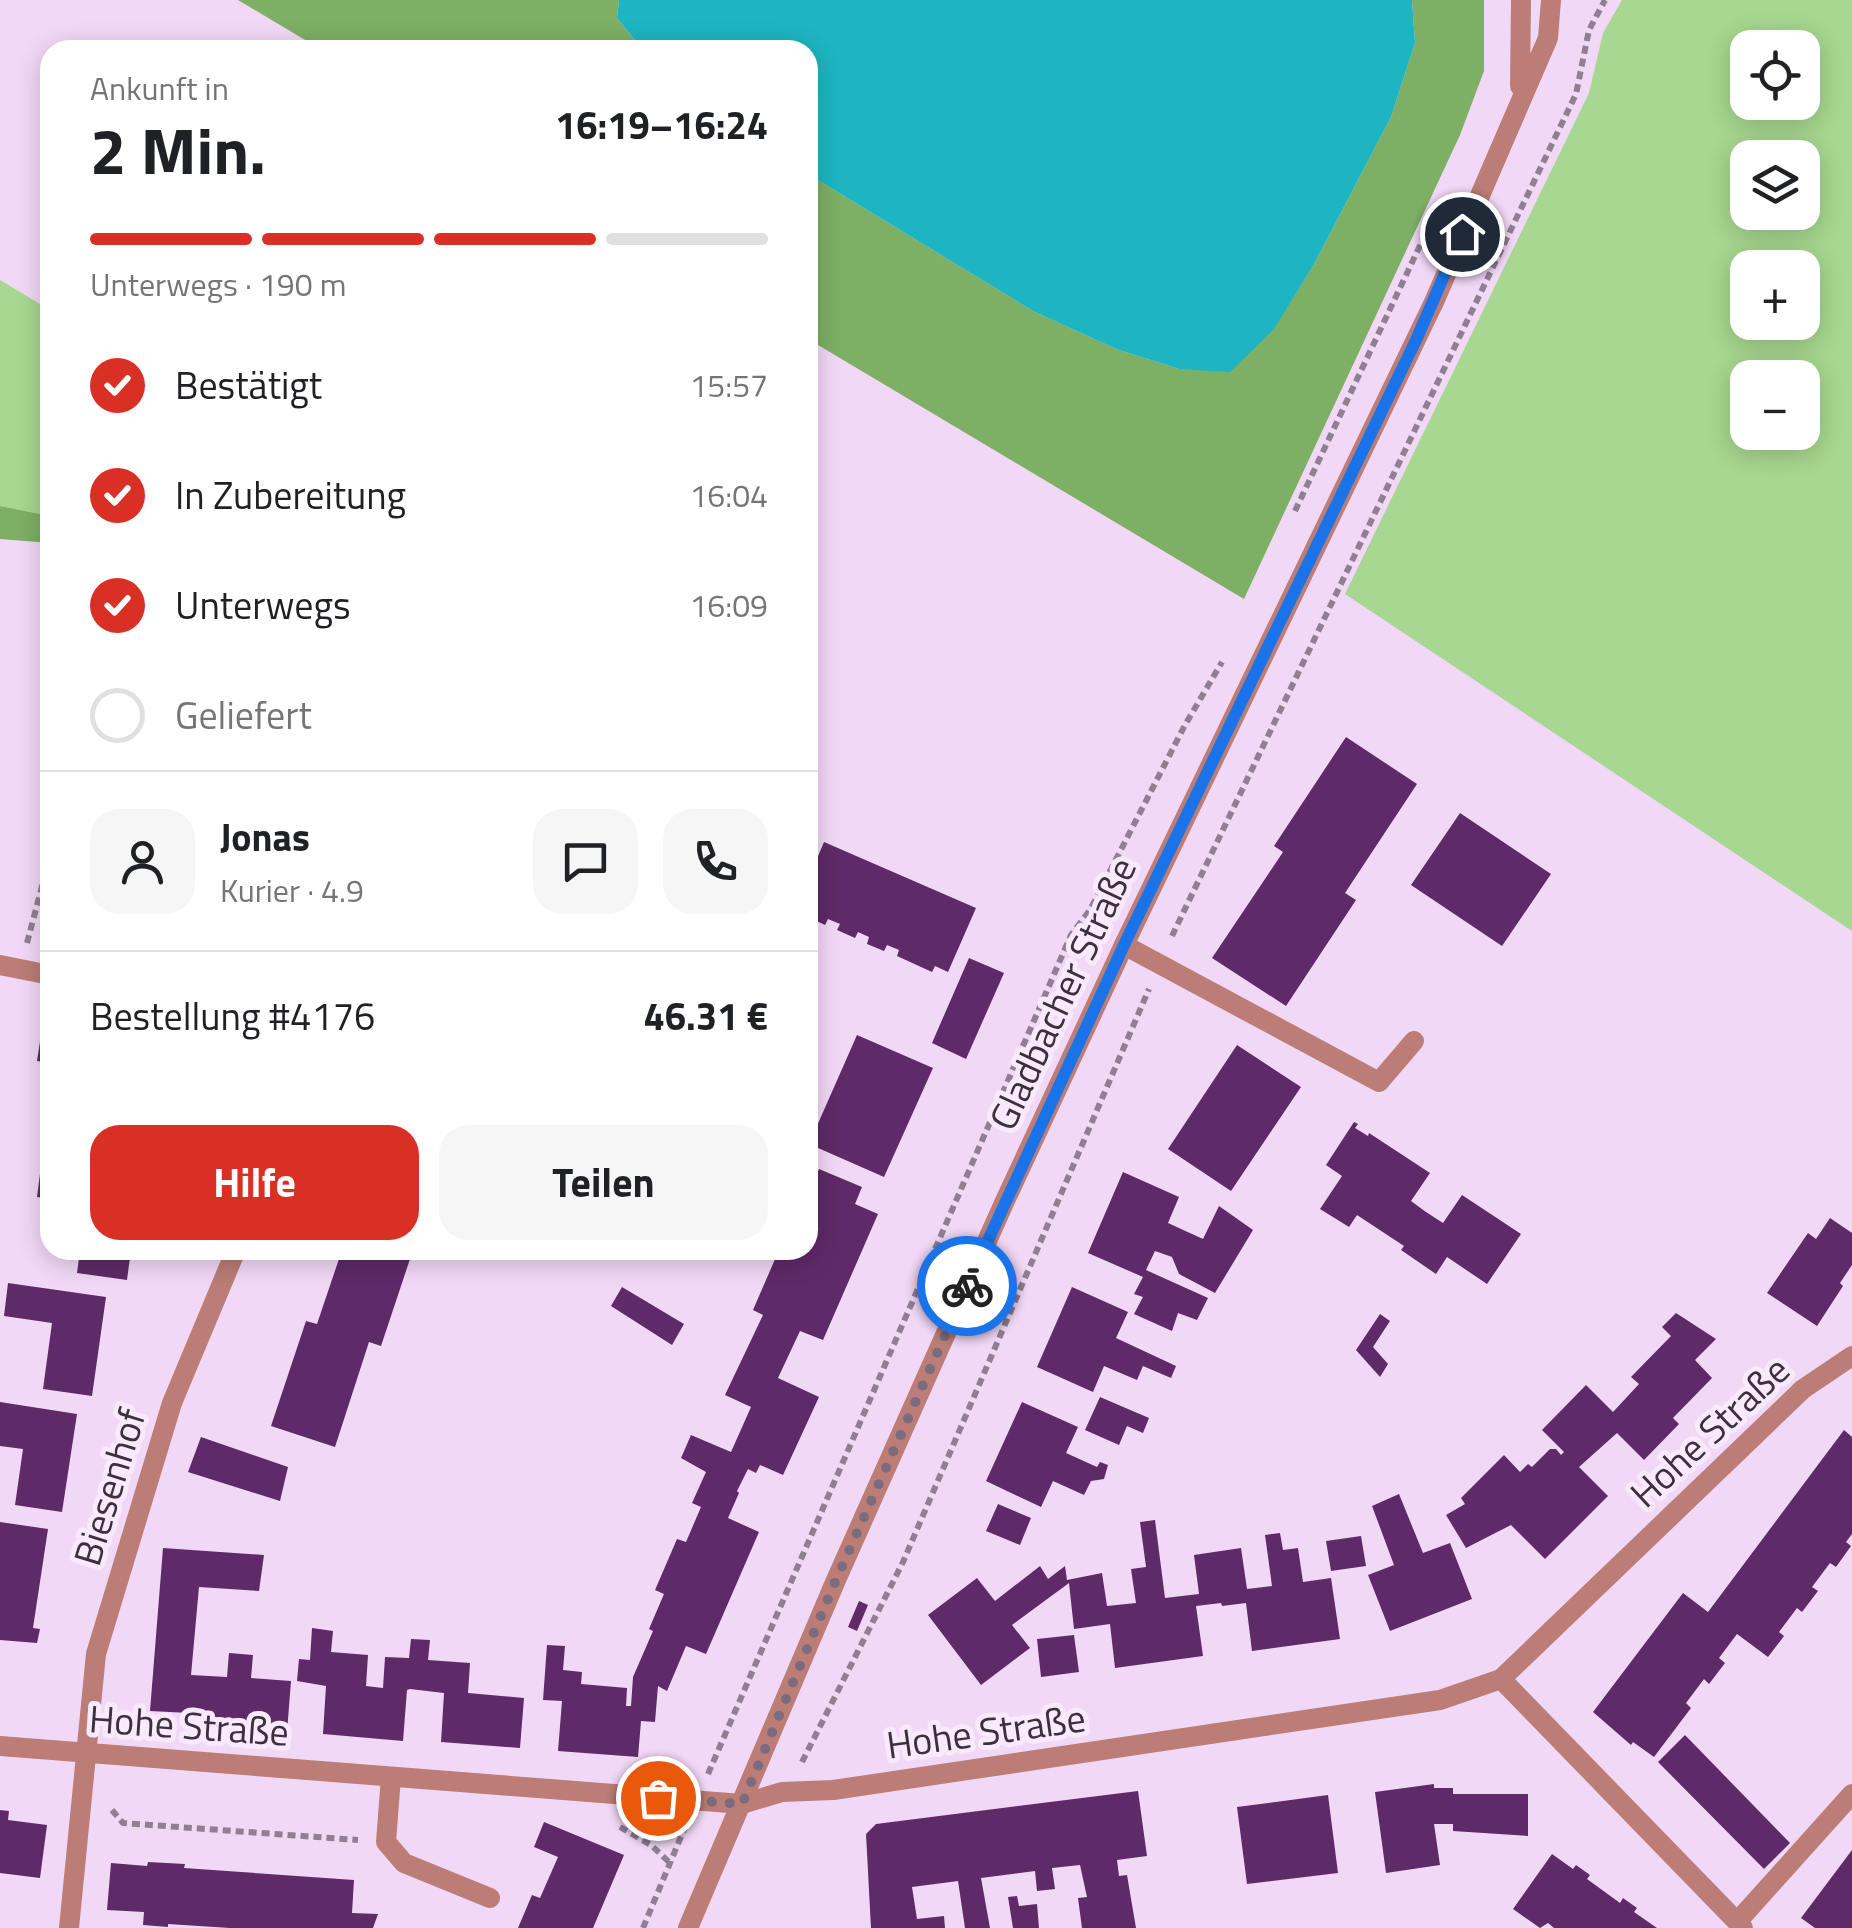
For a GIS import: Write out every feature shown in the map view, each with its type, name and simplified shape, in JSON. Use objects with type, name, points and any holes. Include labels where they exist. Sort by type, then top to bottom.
[{"type":"street","name":"Gladbacher Straße","points":[[1519,98],[1521,0]]},
{"type":"street","name":"Gladbacher Straße","points":[[688,1928],[836,1580],[1004,1203],[1434,302],[1548,38],[1552,0]]},
{"type":"street","points":[[1124,945],[1378,1082],[1414,1040]]},
{"type":"street","points":[[10,966],[40,973]]},
{"type":"street","name":"Biesenhof","points":[[69,1928],[96,1654],[172,1402],[232,1260]]},
{"type":"street","name":"Hohe Straße","points":[[0,1746],[742,1804],[782,1792],[832,1790],[1440,1700],[1501,1680],[1803,1388],[1852,1356]]},
{"type":"street","points":[[1501,1680],[1740,1925],[1852,1794]]},
{"type":"street","points":[[390,1777],[386,1842],[404,1864],[490,1898]]},
{"type":"path","points":[[782,1792],[807,1754],[903,1562],[1160,962],[1576,94],[1589,30],[1605,0]]},
{"type":"path","points":[[1289,524],[1432,222]]},
{"type":"path","points":[[643,1928],[1071,935],[1090,910],[1222,661]]},
{"type":"path","points":[[10,966],[40,884]]},
{"type":"path","points":[[84,1779],[122,1823],[386,1842]]},
{"type":"path","points":[[610,1824],[652,1845],[670,1863]]},
{"type":"green space","points":[[238,0],[619,0],[617,18],[635,40],[305,40]]},
{"type":"green space","points":[[1412,0],[1484,0],[1484,71],[1460,135],[1244,599],[818,345],[818,180],[1033,311],[1116,349],[1179,369],[1274,328],[1313,266],[1391,117],[1415,43]]},
{"type":"green space","points":[[1622,0],[1852,0],[1852,931],[1345,594],[1589,93],[1603,33]]},
{"type":"green space","points":[[0,280],[40,304],[40,514],[0,506]]},
{"type":"green space","points":[[0,506],[40,514],[40,542],[0,539]]},
{"type":"water","points":[[619,0],[1412,0],[1415,43],[1391,117],[1313,266],[1274,329],[1230,372],[1179,369],[1116,349],[1033,311],[818,180],[818,40],[635,40],[617,18]]},
{"type":"building","points":[[1346,737],[1417,784],[1345,893],[1356,900],[1286,1006],[1212,958],[1283,852],[1274,846]]},
{"type":"building","points":[[1460,813],[1551,874],[1502,946],[1411,885]]},
{"type":"building","points":[[824,842],[976,908],[948,972],[935,966],[932,972],[897,956],[899,950],[887,945],[884,951],[867,944],[869,937],[858,932],[855,938],[837,930],[840,924],[828,919],[825,925],[818,922],[818,856]]},
{"type":"building","points":[[969,958],[1004,973],[966,1059],[932,1043]]},
{"type":"building","points":[[857,1035],[933,1068],[884,1177],[818,1148],[818,1124]]},
{"type":"building","points":[[1237,1045],[1301,1087],[1231,1191],[1168,1149]]},
{"type":"building","points":[[1354,1122],[1358,1124],[1355,1128],[1430,1173],[1411,1201],[1426,1212],[1443,1223],[1462,1195],[1521,1234],[1487,1284],[1447,1257],[1436,1274],[1401,1250],[1404,1246],[1357,1215],[1349,1227],[1320,1209],[1342,1176],[1326,1165]]},
{"type":"building","points":[[818,1171],[862,1187],[855,1204],[878,1214],[823,1340],[800,1331],[778,1378],[819,1397],[783,1475],[760,1465],[756,1473],[748,1469],[737,1491],[728,1518],[759,1532],[706,1654],[686,1646],[667,1691],[658,1686],[655,1722],[641,1721],[638,1757],[558,1751],[562,1701],[543,1700],[547,1645],[565,1646],[563,1670],[582,1672],[581,1684],[627,1688],[626,1706],[631,1706],[633,1677],[664,1594],[655,1590],[677,1539],[686,1542],[701,1507],[692,1503],[706,1472],[681,1458],[691,1435],[731,1452],[751,1407],[725,1395],[763,1315],[753,1310],[775,1260],[818,1260]]},
{"type":"building","points":[[1123,1172],[1179,1197],[1168,1223],[1203,1239],[1219,1206],[1253,1230],[1215,1293],[1179,1274],[1172,1257],[1155,1251],[1146,1270],[1208,1298],[1197,1320],[1178,1313],[1172,1331],[1134,1314],[1143,1297],[1134,1294],[1143,1277],[1088,1253]]},
{"type":"building","points":[[1830,1218],[1852,1233],[1852,1265],[1817,1326],[1767,1293],[1808,1233],[1816,1239]]},
{"type":"building","points":[[79,1260],[130,1260],[127,1280],[77,1273]]},
{"type":"building","points":[[339,1260],[410,1260],[381,1346],[369,1342],[335,1447],[271,1426],[306,1321],[317,1324]]},
{"type":"building","points":[[8,1283],[106,1297],[92,1396],[43,1389],[52,1323],[4,1316]]},
{"type":"building","points":[[622,1287],[684,1324],[672,1345],[611,1306]]},
{"type":"building","points":[[1072,1287],[1128,1312],[1116,1338],[1176,1366],[1171,1378],[1143,1366],[1137,1380],[1104,1366],[1093,1392],[1037,1367]]},
{"type":"building","points":[[1676,1313],[1716,1339],[1695,1360],[1712,1378],[1673,1418],[1679,1424],[1644,1460],[1617,1433],[1579,1467],[1608,1496],[1545,1559],[1511,1525],[1466,1548],[1446,1515],[1465,1504],[1461,1498],[1504,1455],[1520,1472],[1528,1464],[1532,1467],[1550,1449],[1561,1455],[1564,1452],[1542,1430],[1586,1385],[1613,1412],[1639,1384],[1631,1377],[1671,1336],[1662,1327]]},
{"type":"building","points":[[1380,1314],[1390,1321],[1373,1347],[1388,1364],[1380,1377],[1356,1350]]},
{"type":"building","points":[[1100,1397],[1149,1418],[1143,1433],[1127,1426],[1119,1445],[1085,1430]]},
{"type":"building","points":[[0,1402],[77,1414],[62,1512],[15,1505],[23,1449],[0,1446]]},
{"type":"building","points":[[1022,1402],[1078,1427],[1066,1453],[1097,1467],[1100,1462],[1108,1465],[1104,1479],[1091,1481],[1084,1495],[1053,1481],[1041,1507],[986,1481]]},
{"type":"building","points":[[1844,1430],[1852,1437],[1852,1534],[1846,1542],[1851,1546],[1836,1567],[1830,1563],[1812,1587],[1818,1591],[1802,1612],[1797,1608],[1779,1632],[1784,1636],[1768,1657],[1737,1634],[1719,1658],[1725,1663],[1709,1684],[1704,1679],[1686,1703],[1691,1708],[1654,1757],[1633,1742],[1631,1745],[1593,1712],[1683,1593],[1708,1612]]},
{"type":"building","points":[[201,1437],[288,1467],[280,1501],[188,1472]]},
{"type":"building","points":[[1399,1494],[1423,1553],[1450,1543],[1472,1599],[1390,1631],[1368,1575],[1394,1565],[1372,1506]]},
{"type":"building","points":[[998,1504],[1031,1518],[1020,1545],[986,1531]]},
{"type":"building","points":[[1155,1520],[1165,1598],[1199,1594],[1194,1555],[1241,1548],[1247,1589],[1272,1586],[1265,1535],[1280,1533],[1283,1550],[1298,1548],[1303,1582],[1331,1578],[1340,1639],[1252,1651],[1246,1603],[1196,1606],[1203,1656],[1115,1668],[1110,1624],[1074,1629],[1069,1583],[1012,1625],[1030,1648],[981,1685],[928,1615],[977,1578],[995,1601],[1040,1566],[1048,1579],[1065,1566],[1067,1580],[1102,1573],[1107,1606],[1136,1603],[1131,1569],[1146,1567],[1140,1522]]},
{"type":"building","points":[[0,1522],[48,1529],[33,1628],[40,1629],[37,1643],[0,1640]]},
{"type":"building","points":[[1361,1536],[1366,1566],[1331,1571],[1326,1541]]},
{"type":"building","points":[[163,1548],[264,1555],[259,1591],[199,1587],[191,1675],[227,1677],[229,1653],[253,1655],[251,1678],[291,1681],[287,1732],[208,1726],[209,1714],[150,1711]]},
{"type":"building","points":[[859,1601],[868,1605],[857,1631],[848,1627]]},
{"type":"building","points":[[312,1628],[333,1631],[331,1652],[368,1655],[366,1686],[383,1688],[385,1657],[409,1658],[411,1639],[430,1640],[428,1660],[470,1663],[468,1693],[524,1698],[520,1748],[441,1742],[444,1693],[410,1689],[403,1741],[323,1734],[326,1686],[297,1681],[299,1659],[310,1660]]},
{"type":"building","points":[[1074,1635],[1079,1672],[1041,1677],[1037,1639]]},
{"type":"building","points":[[1685,1735],[1790,1843],[1764,1869],[1658,1762]]},
{"type":"building","points":[[1434,1784],[1434,1788],[1453,1788],[1453,1794],[1528,1794],[1528,1836],[1453,1831],[1453,1824],[1434,1824],[1440,1865],[1386,1873],[1375,1792]]},
{"type":"building","points":[[1138,1791],[1147,1856],[1117,1860],[1119,1876],[1127,1875],[1136,1928],[1082,1928],[1078,1898],[1087,1897],[1080,1865],[1052,1868],[1055,1889],[1037,1891],[1035,1871],[981,1878],[990,1928],[965,1928],[958,1881],[912,1887],[917,1919],[944,1916],[945,1928],[871,1928],[866,1834],[876,1824]]},
{"type":"building","points":[[1328,1795],[1338,1873],[1247,1884],[1237,1807]]},
{"type":"building","points":[[0,1810],[9,1811],[8,1820],[47,1825],[40,1878],[0,1873]]},
{"type":"building","points":[[544,1822],[624,1855],[593,1928],[518,1928],[532,1895],[540,1898],[558,1857],[534,1847]]},
{"type":"building","points":[[1852,1850],[1852,1928],[1815,1928],[1801,1918]]},
{"type":"building","points":[[1552,1854],[1590,1875],[1587,1879],[1620,1903],[1623,1898],[1637,1908],[1634,1912],[1657,1928],[1554,1928],[1548,1923],[1540,1928],[1513,1909]]},
{"type":"building","points":[[148,1862],[354,1880],[352,1913],[378,1914],[373,1928],[230,1928],[143,1925],[144,1912],[107,1910],[111,1863],[147,1866]]},
{"type":"building","points":[[1017,1896],[1019,1906],[1037,1904],[1039,1928],[1013,1928],[1008,1897]]},
{"type":"way so far","points":[[658,1798],[742,1804],[836,1580],[967,1286]]},
{"type":"route","points":[[967,1286],[1124,945],[1434,302],[1462,234]]}]
